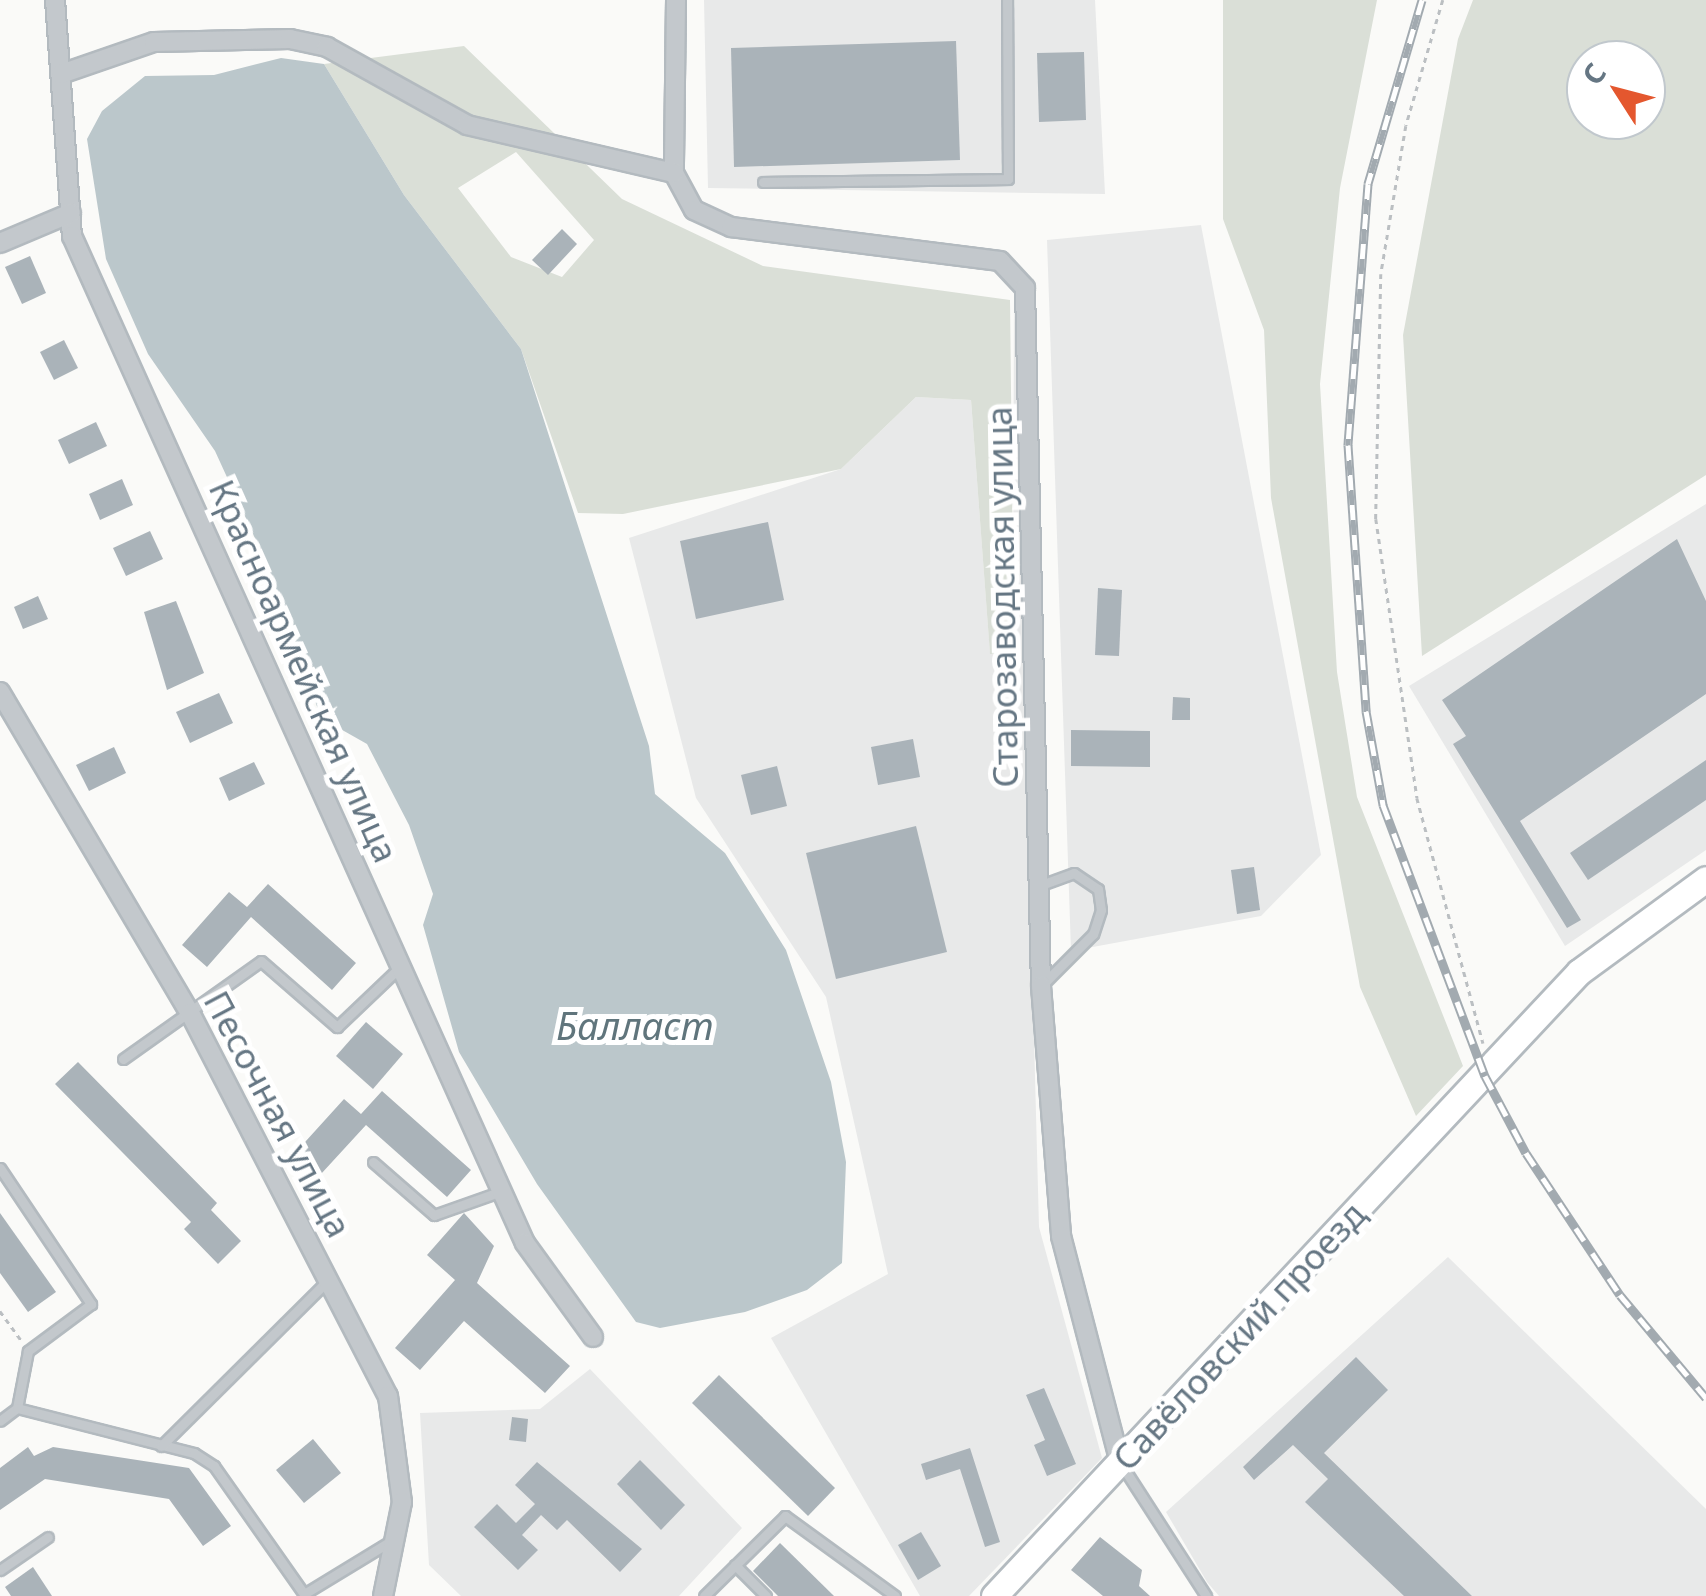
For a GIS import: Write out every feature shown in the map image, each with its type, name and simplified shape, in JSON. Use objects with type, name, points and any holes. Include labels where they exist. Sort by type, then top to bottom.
[{"type":"main road","name":"Савёловский проезд","points":[[994,1596],[1592,961],[1706,879]]},
{"type":"street","name":"Красноармейская улица","points":[[56,0],[72,236],[525,1243],[592,1338]]},
{"type":"street","points":[[61,74],[154,42],[290,38],[327,47],[467,125],[674,174],[676,0]]},
{"type":"street","name":"Старозаводская улица","points":[[674,174],[684,201],[717,222],[1000,261],[1021,278],[1042,885],[1041,986],[1061,1236],[1120,1462]]},
{"type":"street","points":[[0,244],[70,212]]},
{"type":"street","name":"Песочная улица","points":[[0,692],[190,1013],[328,1280],[399,1436],[387,1590]]},
{"type":"lane","points":[[763,182],[1008,179],[1008,0]]},
{"type":"lane","points":[[1041,986],[1093,934],[1101,910],[1098,889],[1074,873],[1042,885]]},
{"type":"lane","points":[[123,1060],[261,961],[337,1027],[400,967]]},
{"type":"lane","points":[[373,1162],[434,1215],[502,1191]]},
{"type":"lane","points":[[0,1168],[91,1293],[86,1312],[28,1351],[17,1408],[0,1420]]},
{"type":"lane","points":[[161,1446],[328,1280]]},
{"type":"lane","points":[[17,1408],[161,1446],[214,1466],[303,1595],[394,1538]]},
{"type":"lane","points":[[1120,1462],[1206,1596]]},
{"type":"lane","points":[[704,1596],[784,1516],[895,1596]]},
{"type":"lane","points":[[0,1570],[48,1537]]},
{"type":"lane","points":[[735,1565],[766,1596]]},
{"type":"path","points":[[1443,0],[1406,126],[1381,274],[1376,519],[1417,798],[1490,1072]]},
{"type":"path","points":[[0,1311],[28,1351]]},
{"type":"shaded area","points":[[704,0],[1095,0],[1105,194],[708,188]]},
{"type":"shaded area","points":[[1223,0],[1377,0],[1340,188],[1320,384],[1337,672],[1357,797],[1463,1066],[1416,1116],[1360,987],[1271,498],[1264,330],[1223,219]]},
{"type":"shaded area","points":[[1473,0],[1706,0],[1706,475],[1422,656],[1403,335],[1458,39]]},
{"type":"shaded area","points":[[464,46],[622,199],[763,266],[1010,300],[1014,654],[990,654],[971,400],[916,397],[841,469],[623,514],[578,513],[521,349],[404,195],[324,64]],"holes":[[[516,152],[594,240],[562,277],[511,257],[458,188]]]},
{"type":"shaded area","points":[[1201,225],[1321,855],[1261,916],[1071,951],[1047,240]]},
{"type":"shaded area","points":[[1014,286],[1039,1227],[1102,1458],[969,1596],[920,1596],[771,1338],[888,1274],[826,997],[696,798],[629,538],[841,469],[916,397],[971,400],[990,653],[1013,654]]},
{"type":"shaded area","points":[[1706,504],[1706,850],[1565,946],[1409,686]]},
{"type":"shaded area","points":[[1448,1257],[1706,1509],[1706,1596],[1219,1596],[1207,1582],[1166,1512]]},
{"type":"shaded area","points":[[590,1369],[742,1528],[679,1596],[461,1596],[429,1565],[420,1413],[540,1409]]},
{"type":"water","name":"Балласт","points":[[281,58],[324,64],[404,195],[521,349],[649,746],[655,794],[725,853],[786,950],[831,1082],[846,1162],[842,1263],[807,1290],[745,1312],[660,1328],[636,1322],[537,1184],[459,1052],[423,925],[433,894],[409,825],[367,744],[321,718],[269,569],[215,451],[148,354],[106,259],[87,139],[102,111],[145,76],[214,75]]},
{"type":"building","points":[[956,41],[960,160],[734,167],[731,48]]},
{"type":"building","points":[[1084,52],[1086,120],[1039,122],[1037,53]]},
{"type":"building","points":[[562,229],[577,244],[548,275],[532,260]]},
{"type":"building","points":[[30,256],[46,293],[22,304],[5,267]]},
{"type":"building","points":[[64,340],[78,368],[54,380],[40,352]]},
{"type":"building","points":[[96,422],[107,446],[69,464],[58,440]]},
{"type":"building","points":[[122,479],[133,505],[100,520],[89,494]]},
{"type":"building","points":[[768,522],[784,600],[696,619],[680,541]]},
{"type":"building","points":[[150,531],[163,559],[126,576],[113,548]]},
{"type":"building","points":[[1677,539],[1706,601],[1706,694],[1520,821],[1581,920],[1567,928],[1453,744],[1466,736],[1442,700]]},
{"type":"building","points":[[1098,588],[1122,590],[1119,656],[1095,655]]},
{"type":"building","points":[[38,596],[48,619],[23,629],[14,607]]},
{"type":"building","points":[[176,601],[204,673],[167,690],[144,612]]},
{"type":"building","points":[[219,693],[233,723],[190,743],[176,712]]},
{"type":"building","points":[[1173,697],[1190,698],[1190,720],[1172,720]]},
{"type":"building","points":[[1071,730],[1150,731],[1150,767],[1071,766]]},
{"type":"building","points":[[913,739],[920,777],[878,785],[871,747]]},
{"type":"building","points":[[114,747],[126,773],[89,791],[76,765]]},
{"type":"building","points":[[1706,760],[1706,800],[1588,880],[1570,853]]},
{"type":"building","points":[[254,762],[265,784],[229,801],[219,778]]},
{"type":"building","points":[[777,766],[787,806],[751,815],[741,775]]},
{"type":"building","points":[[916,826],[947,952],[836,979],[806,853]]},
{"type":"building","points":[[1254,867],[1260,910],[1237,914],[1231,870]]},
{"type":"building","points":[[268,884],[356,963],[332,990],[251,917],[207,967],[182,945],[229,892],[247,907]]},
{"type":"building","points":[[366,1022],[403,1054],[373,1089],[336,1056]]},
{"type":"building","points":[[78,1062],[217,1203],[211,1210],[241,1241],[218,1264],[184,1229],[191,1222],[55,1084]]},
{"type":"building","points":[[382,1091],[471,1170],[447,1197],[366,1125],[321,1174],[296,1152],[344,1099],[361,1114]]},
{"type":"building","points":[[0,1213],[56,1292],[28,1312],[0,1273]]},
{"type":"building","points":[[464,1213],[494,1246],[477,1283],[570,1366],[545,1393],[464,1321],[420,1370],[395,1348],[455,1280],[427,1255]]},
{"type":"building","points":[[1356,1357],[1388,1390],[1324,1453],[1472,1596],[1404,1596],[1305,1502],[1328,1479],[1293,1445],[1254,1480],[1243,1467]]},
{"type":"building","points":[[719,1375],[835,1488],[808,1516],[692,1403]]},
{"type":"building","points":[[1044,1388],[1076,1464],[1047,1476],[1034,1445],[1045,1440],[1026,1395]]},
{"type":"building","points":[[512,1417],[528,1419],[526,1442],[509,1440]]},
{"type":"building","points":[[313,1439],[341,1473],[304,1503],[276,1470]]},
{"type":"building","points":[[28,1447],[34,1456],[53,1447],[189,1468],[231,1526],[203,1546],[169,1499],[45,1479],[0,1510],[0,1468]]},
{"type":"building","points":[[970,1448],[1000,1542],[985,1547],[960,1469],[926,1480],[921,1464]]},
{"type":"building","points":[[640,1460],[685,1505],[661,1530],[617,1484]]},
{"type":"building","points":[[537,1462],[642,1549],[620,1572],[567,1520],[557,1530],[541,1515],[522,1535],[538,1550],[518,1570],[474,1527],[497,1504],[516,1523],[535,1504],[515,1485]]},
{"type":"building","points":[[921,1532],[941,1566],[918,1580],[898,1545]]},
{"type":"building","points":[[1100,1537],[1142,1570],[1139,1586],[1150,1596],[1103,1596],[1071,1570]]},
{"type":"building","points":[[780,1543],[834,1596],[778,1596],[753,1571]]},
{"type":"building","points":[[33,1567],[52,1596],[11,1596],[5,1587]]},
{"type":"railway","points":[[1422,0],[1368,184],[1348,445],[1366,711],[1383,805],[1485,1076],[1526,1153],[1620,1295],[1706,1398]]}]
